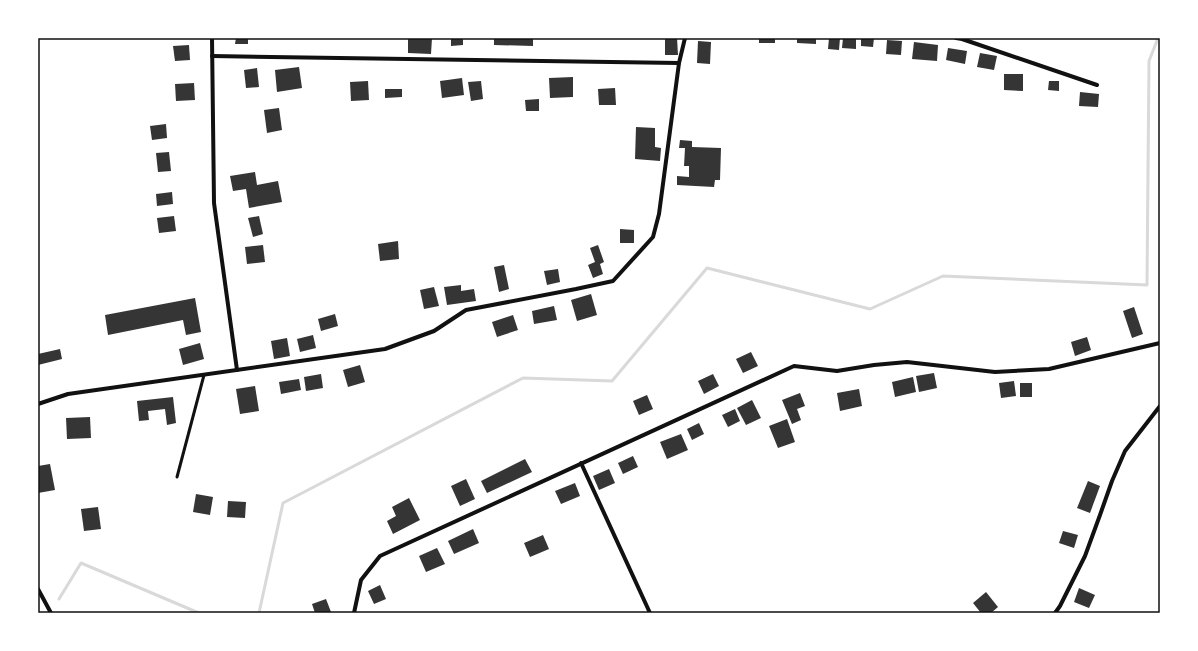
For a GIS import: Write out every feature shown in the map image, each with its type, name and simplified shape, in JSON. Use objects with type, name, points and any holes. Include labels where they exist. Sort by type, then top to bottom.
[{"type":"street","points":[[212,38],[214,203],[237,370]]},
{"type":"street","points":[[38,404],[68,394],[385,349],[434,331],[466,310],[613,281],[652,237],[659,214],[679,63],[685,38]]},
{"type":"street","points":[[956,38],[1097,85]]},
{"type":"street","points":[[212,56],[679,63]]},
{"type":"street","points":[[354,613],[361,580],[380,556],[794,366],[837,371],[874,365],[907,362],[995,372],[1049,369],[1160,343]]},
{"type":"street","points":[[1055,613],[1085,556],[1112,481],[1125,451],[1160,406]]},
{"type":"street","points":[[581,463],[650,613]]},
{"type":"street","points":[[38,589],[51,613]]},
{"type":"lane","points":[[177,477],[204,375]]},
{"type":"building","points":[[236,38],[248,38],[248,44],[235,44]]},
{"type":"building","points":[[408,38],[432,38],[431,54],[408,53]]},
{"type":"building","points":[[451,38],[463,38],[463,45],[451,46]]},
{"type":"building","points":[[494,38],[533,38],[533,46],[494,45]]},
{"type":"building","points":[[665,38],[677,38],[678,55],[665,55]]},
{"type":"building","points":[[759,38],[775,38],[775,43],[759,43]]},
{"type":"building","points":[[797,38],[816,38],[816,44],[797,43]]},
{"type":"building","points":[[829,38],[840,38],[839,50],[828,49]]},
{"type":"building","points":[[843,38],[856,38],[856,49],[842,48]]},
{"type":"building","points":[[861,38],[874,38],[873,47],[861,46]]},
{"type":"building","points":[[887,40],[902,41],[901,55],[886,54]]},
{"type":"building","points":[[698,41],[711,42],[710,64],[697,63]]},
{"type":"building","points":[[914,42],[938,45],[937,61],[912,59]]},
{"type":"building","points":[[189,45],[190,60],[175,61],[173,46]]},
{"type":"building","points":[[948,48],[967,51],[965,64],[946,60]]},
{"type":"building","points":[[980,53],[997,56],[994,70],[977,67]]},
{"type":"building","points":[[299,67],[302,88],[277,92],[275,70]]},
{"type":"building","points":[[257,68],[259,87],[246,88],[244,70]]},
{"type":"building","points":[[1004,74],[1023,74],[1023,91],[1004,90]]},
{"type":"building","points":[[573,77],[573,97],[550,98],[549,78]]},
{"type":"building","points":[[462,78],[464,95],[442,98],[440,81]]},
{"type":"building","points":[[368,81],[369,100],[351,101],[350,82]]},
{"type":"building","points":[[481,81],[483,99],[471,101],[468,82]]},
{"type":"building","points":[[1049,81],[1059,81],[1059,91],[1048,90]]},
{"type":"building","points":[[194,83],[195,100],[176,101],[175,84]]},
{"type":"building","points":[[615,88],[616,105],[599,105],[598,89]]},
{"type":"building","points":[[385,89],[402,89],[402,97],[385,98]]},
{"type":"building","points":[[1080,92],[1099,94],[1098,107],[1079,106]]},
{"type":"building","points":[[539,99],[539,111],[526,111],[525,100]]},
{"type":"building","points":[[279,108],[282,130],[267,133],[264,110]]},
{"type":"building","points":[[166,124],[167,138],[152,140],[150,126]]},
{"type":"building","points":[[636,127],[655,128],[655,147],[661,148],[660,161],[635,159]]},
{"type":"building","points":[[680,140],[692,141],[692,147],[721,148],[720,180],[715,180],[714,187],[677,185],[677,176],[689,177],[689,166],[684,166],[685,148],[679,148]]},
{"type":"building","points":[[169,152],[171,171],[158,172],[156,153]]},
{"type":"building","points":[[255,172],[257,185],[278,181],[282,202],[249,208],[246,189],[233,191],[230,176]]},
{"type":"building","points":[[172,192],[173,204],[157,206],[156,194]]},
{"type":"building","points":[[174,216],[176,231],[159,233],[157,218]]},
{"type":"building","points":[[259,216],[263,234],[253,237],[248,218]]},
{"type":"building","points":[[620,229],[634,230],[634,243],[620,243]]},
{"type":"building","points":[[398,241],[399,259],[380,261],[378,244]]},
{"type":"building","points":[[263,245],[265,262],[247,264],[245,247]]},
{"type":"building","points":[[598,245],[604,262],[600,264],[603,274],[593,278],[588,265],[595,262],[590,248]]},
{"type":"building","points":[[504,265],[509,289],[499,292],[494,267]]},
{"type":"building","points":[[558,269],[560,282],[547,285],[544,271]]},
{"type":"building","points":[[461,285],[461,291],[474,289],[476,301],[447,305],[444,287]]},
{"type":"building","points":[[434,287],[439,306],[424,309],[420,290]]},
{"type":"building","points":[[591,294],[597,315],[577,321],[571,300]]},
{"type":"building","points":[[195,298],[201,332],[186,335],[183,320],[108,335],[105,315]]},
{"type":"building","points":[[554,306],[557,320],[534,324],[532,311]]},
{"type":"building","points":[[1134,307],[1143,334],[1132,338],[1123,311]]},
{"type":"building","points":[[335,314],[338,326],[321,331],[318,319]]},
{"type":"building","points":[[513,315],[518,330],[497,337],[492,322]]},
{"type":"building","points":[[313,335],[316,348],[300,352],[297,339]]},
{"type":"building","points":[[1087,337],[1091,350],[1075,356],[1071,342]]},
{"type":"building","points":[[287,338],[290,356],[274,359],[271,341]]},
{"type":"building","points":[[200,343],[204,359],[183,365],[179,349]]},
{"type":"building","points":[[60,349],[62,359],[38,365],[38,354]]},
{"type":"building","points":[[751,352],[758,366],[743,373],[736,359]]},
{"type":"building","points":[[360,365],[365,382],[348,387],[343,370]]},
{"type":"building","points":[[934,373],[937,388],[919,392],[916,376]]},
{"type":"building","points":[[321,374],[323,388],[306,391],[304,377]]},
{"type":"building","points":[[713,374],[719,386],[704,394],[698,381]]},
{"type":"building","points":[[913,377],[916,392],[895,397],[892,382]]},
{"type":"building","points":[[299,379],[301,390],[281,394],[279,382]]},
{"type":"building","points":[[1014,381],[1016,396],[1001,398],[999,383]]},
{"type":"building","points":[[1020,383],[1032,383],[1032,397],[1020,397]]},
{"type":"building","points":[[255,386],[259,411],[240,414],[236,389]]},
{"type":"building","points":[[859,389],[862,406],[840,411],[837,393]]},
{"type":"building","points":[[800,393],[805,406],[797,409],[801,420],[792,424],[782,400]]},
{"type":"building","points":[[647,395],[653,409],[639,415],[633,401]]},
{"type":"building","points":[[173,397],[176,423],[167,425],[165,409],[148,411],[149,420],[139,421],[137,401]]},
{"type":"building","points":[[752,400],[761,418],[746,425],[737,408]]},
{"type":"building","points":[[735,409],[740,421],[728,427],[722,415]]},
{"type":"building","points":[[90,417],[91,438],[67,439],[66,418]]},
{"type":"building","points":[[787,419],[795,442],[778,448],[769,426]]},
{"type":"building","points":[[699,423],[704,434],[692,440],[687,429]]},
{"type":"building","points":[[681,434],[688,450],[667,459],[660,442]]},
{"type":"building","points":[[633,456],[638,467],[623,474],[618,463]]},
{"type":"building","points":[[525,459],[532,472],[487,493],[481,481]]},
{"type":"building","points":[[50,464],[55,490],[38,493],[38,466]]},
{"type":"building","points":[[609,469],[615,483],[599,490],[593,476]]},
{"type":"building","points":[[466,479],[475,499],[460,506],[451,486]]},
{"type":"building","points":[[1088,481],[1100,486],[1090,513],[1077,508]]},
{"type":"building","points":[[575,483],[580,496],[561,504],[555,491]]},
{"type":"building","points":[[196,494],[213,497],[210,515],[193,512]]},
{"type":"building","points":[[409,498],[420,520],[393,534],[387,521],[396,516],[392,507]]},
{"type":"building","points":[[228,501],[246,502],[245,518],[227,517]]},
{"type":"building","points":[[98,507],[101,529],[84,531],[81,509]]},
{"type":"building","points":[[473,529],[479,543],[454,554],[448,541]]},
{"type":"building","points":[[1063,531],[1078,535],[1074,548],[1059,543]]},
{"type":"building","points":[[543,535],[549,549],[530,557],[524,543]]},
{"type":"building","points":[[437,548],[445,564],[426,572],[419,556]]},
{"type":"building","points":[[380,585],[386,599],[374,604],[368,591]]},
{"type":"building","points":[[1079,588],[1095,595],[1089,608],[1074,602]]},
{"type":"building","points":[[986,592],[998,607],[991,613],[981,613],[973,603]]},
{"type":"building","points":[[326,599],[331,612],[315,613],[312,604]]},
{"type":"waterway","points":[[259,613],[283,503],[523,378],[612,381],[707,268],[870,309],[943,276],[1147,285],[1149,61],[1158,38]]},
{"type":"waterway","points":[[59,599],[81,563],[199,613]]}]
